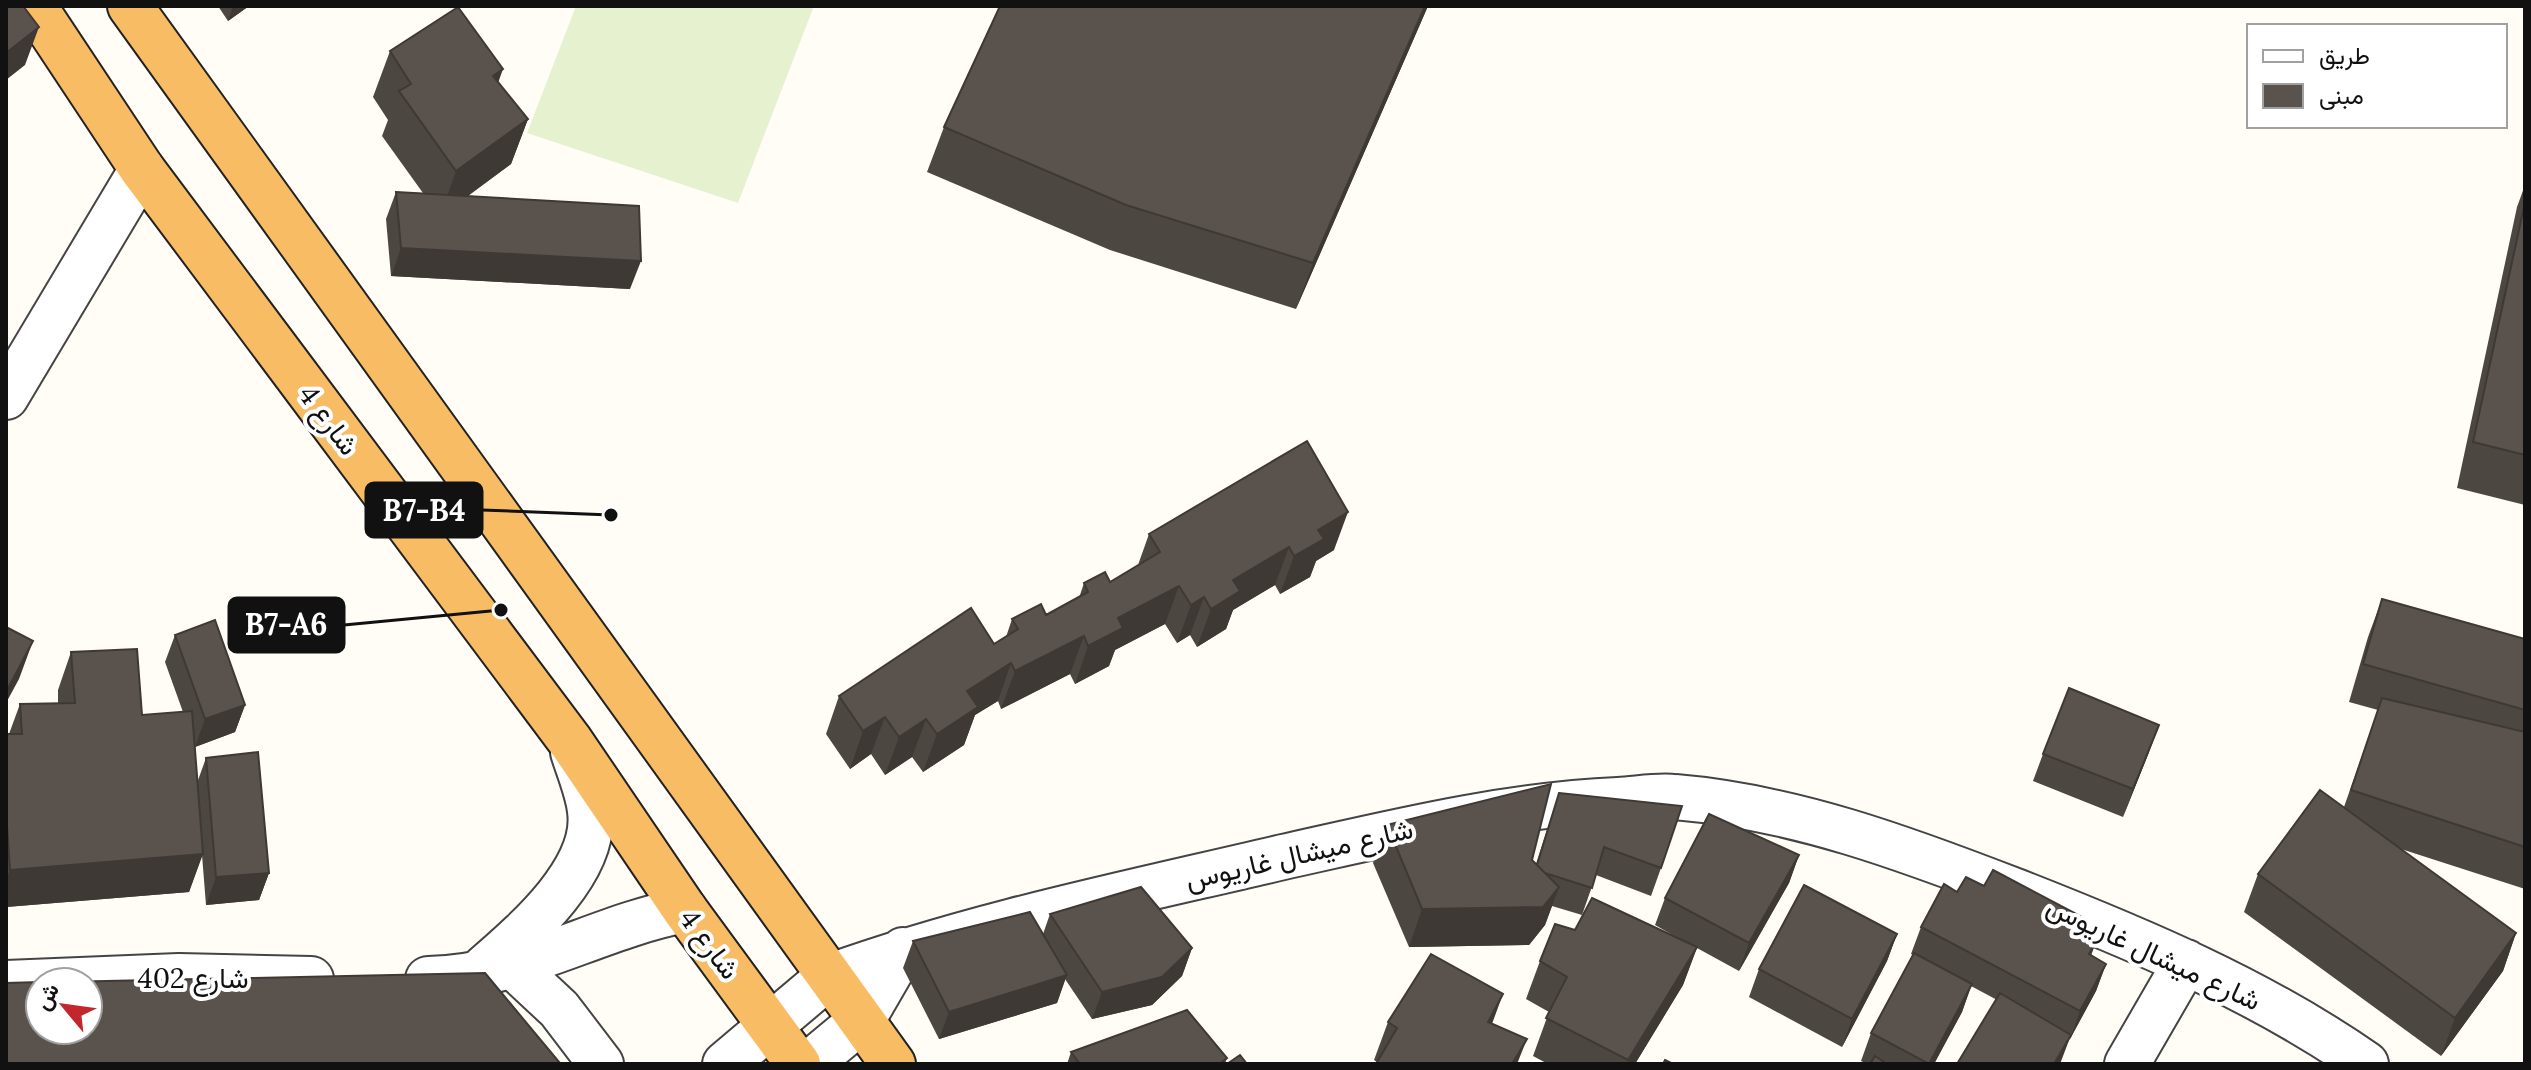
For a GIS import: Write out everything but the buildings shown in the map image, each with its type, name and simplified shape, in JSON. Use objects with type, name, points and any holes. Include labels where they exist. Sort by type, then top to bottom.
[{"type":"highway","name":"شارع 4","points":[[34,6],[142,169],[571,742],[685,910],[798,1064]]},
{"type":"highway","points":[[130,6],[893,1064]]},
{"type":"street","points":[[6,397],[142,169]]},
{"type":"street","points":[[494,972],[548,908],[585,851],[591,813],[571,742]]},
{"type":"street","name":"شارع ميشال غاريوس","points":[[725,1064],[828,977],[903,950],[1016,919],[1461,816],[1566,802],[1672,796],[1814,821],[1923,855],[2186,962],[2288,1016],[2366,1064]]},
{"type":"street","points":[[391,979],[494,972],[615,927],[685,910]]},
{"type":"street","points":[[809,1064],[863,1019],[903,950]]},
{"type":"street","points":[[2127,1064],[2186,962]]},
{"type":"street","points":[[494,972],[559,1009],[601,1064]]},
{"type":"street","name":"شارع 402","points":[[6,983],[179,976],[345,980]]},
{"type":"green space","points":[[576,6],[814,6],[738,203],[527,133]]},
{"type":"place","name":"B7-B4","points":[[611,515]]},
{"type":"place","name":"B7-A6","points":[[501,610]]}]
